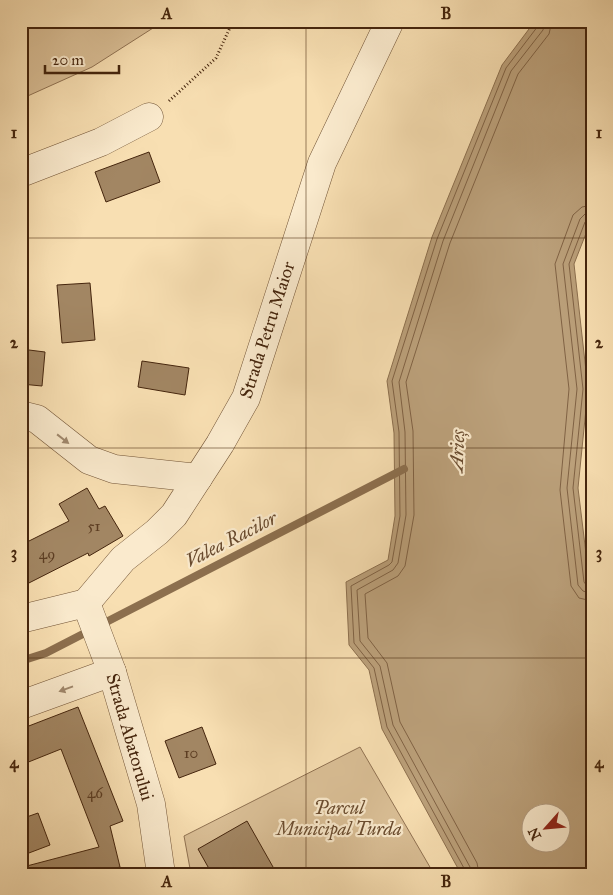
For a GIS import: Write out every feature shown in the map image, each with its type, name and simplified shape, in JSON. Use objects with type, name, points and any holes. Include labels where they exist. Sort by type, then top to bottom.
[{"type":"street","name":"Strada Petru Maior","points":[[86,603],[123,559],[157,532],[174,514],[220,444],[246,398],[322,163],[390,21]]},
{"type":"street","points":[[21,173],[101,142],[149,117]]},
{"type":"street","points":[[21,415],[37,420],[89,460],[114,469],[198,478]]},
{"type":"street","points":[[21,619],[86,603]]},
{"type":"street","name":"Strada Abatorului","points":[[86,603],[112,672],[151,804],[161,874]]},
{"type":"street","points":[[21,705],[112,672]]},
{"type":"path","points":[[149,117],[216,58],[233,21]]},
{"type":"green space","points":[[21,21],[164,21],[92,67],[21,99]]},
{"type":"green space","name":"Parcul Municipal Turda","points":[[360,747],[434,874],[191,874],[184,836]]},
{"type":"water","name":"Arieș","points":[[535,21],[592,21],[592,218],[574,264],[588,389],[578,488],[592,603],[592,874],[461,874],[382,729],[369,670],[349,645],[346,582],[388,560],[395,516],[394,433],[387,381],[432,237],[502,65]]},
{"type":"building","points":[[149,152],[160,182],[106,202],[95,172]]},
{"type":"building","points":[[90,283],[95,340],[62,343],[57,285]]},
{"type":"building","points":[[21,349],[45,352],[42,386],[21,384]]},
{"type":"building","points":[[142,361],[189,368],[185,395],[138,387]]},
{"type":"building","points":[[87,488],[99,509],[105,506],[123,536],[89,556],[88,553],[21,587],[21,545],[69,521],[59,504]]},
{"type":"building","points":[[78,707],[123,821],[110,826],[120,867],[116,868],[117,874],[24,874],[23,867],[99,847],[61,749],[21,765],[21,729]]},
{"type":"building","points":[[202,727],[216,764],[179,778],[165,741]]},
{"type":"building","points":[[38,813],[50,845],[21,856],[21,819]]},
{"type":"building","points":[[247,821],[277,874],[212,874],[198,849]]},
{"type":"waterway","name":"Valea Racilor","points":[[21,661],[46,653],[404,469]]}]
